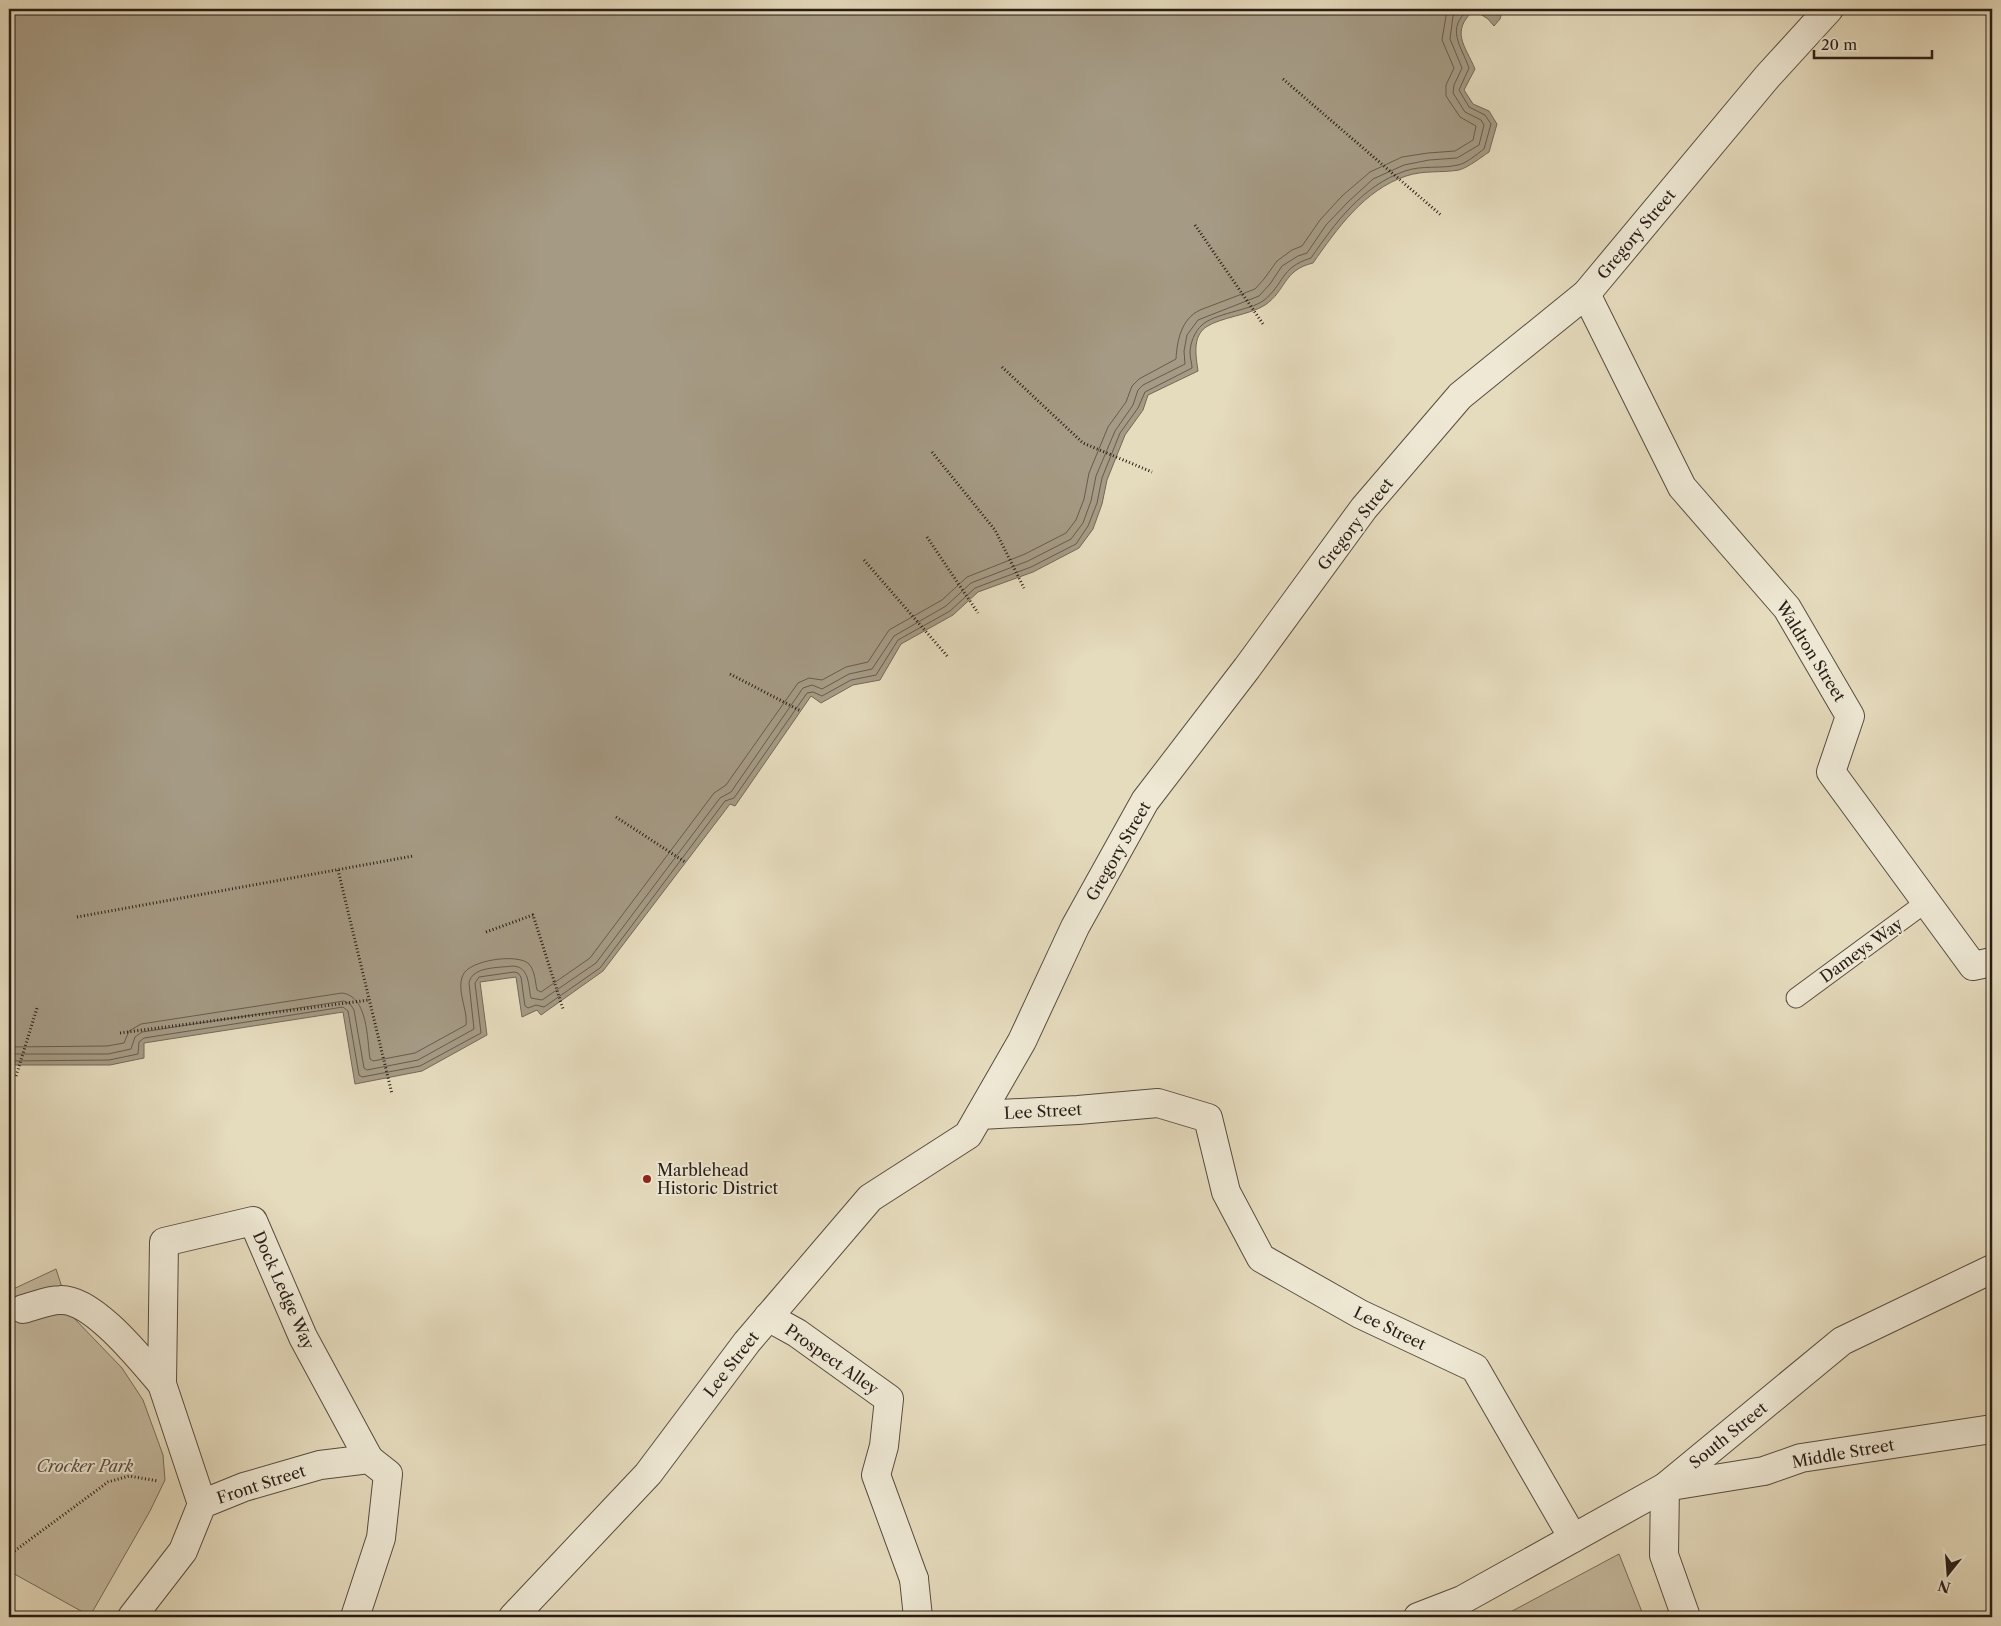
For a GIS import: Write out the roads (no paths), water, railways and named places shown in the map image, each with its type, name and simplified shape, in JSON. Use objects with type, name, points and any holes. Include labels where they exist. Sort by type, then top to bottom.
[{"type":"street","name":"Gregory Street","points":[[980,1115],[1022,1042],[1075,927],[1145,801],[1247,668],[1364,508],[1460,396],[1586,294],[1766,77],[1829,9]]},
{"type":"street","name":"Waldron Street","points":[[1586,294],[1682,487],[1787,608],[1850,716],[1831,772],[1972,966],[1992,962]]},
{"type":"street","name":"Lee Street","points":[[513,1617],[648,1474],[747,1342],[870,1198],[968,1136],[980,1115],[1078,1110],[1158,1103],[1208,1118],[1226,1192],[1261,1258],[1360,1314],[1475,1368],[1573,1538]]},
{"type":"street","name":"Dock Ledge Way","points":[[162,1384],[164,1242],[253,1221],[303,1337],[378,1466]]},
{"type":"street","name":"South Street","points":[[1418,1617],[1465,1609],[1573,1538],[1665,1487],[1842,1341],[1992,1269]]},
{"type":"street","points":[[23,1309],[61,1300],[72,1302],[95,1313],[117,1334],[162,1384],[199,1495]]},
{"type":"street","name":"Prospect Alley","points":[[768,1317],[798,1333],[889,1399],[884,1446],[876,1475],[914,1579],[918,1617]]},
{"type":"street","name":"Middle Street","points":[[1665,1487],[1764,1471],[1801,1458],[1992,1429]]},
{"type":"street","name":"Front Street","points":[[132,1617],[183,1551],[199,1495],[244,1487],[320,1465],[378,1466]]},
{"type":"street","points":[[355,1617],[381,1538],[378,1466]]},
{"type":"street","points":[[1665,1487],[1664,1554],[1686,1617]]},
{"type":"lane","name":"Dameys Way","points":[[1796,998],[1925,903]]},
{"type":"water","points":[[9,9],[1503,9],[1500,19],[1494,26],[1488,19],[1474,10],[1467,18],[1461,32],[1464,46],[1475,69],[1464,90],[1473,104],[1489,111],[1497,124],[1489,152],[1471,165],[1459,170],[1413,174],[1391,182],[1364,201],[1342,224],[1313,263],[1303,266],[1290,276],[1277,294],[1265,305],[1206,327],[1197,341],[1196,359],[1198,371],[1148,395],[1143,410],[1125,435],[1107,480],[1102,504],[1093,529],[1079,548],[1033,572],[978,592],[953,615],[901,644],[880,680],[853,685],[821,703],[811,696],[735,806],[730,804],[603,971],[541,1015],[537,1010],[522,1017],[516,977],[480,982],[487,1035],[422,1071],[355,1084],[343,1012],[144,1043],[144,1058],[110,1065],[9,1065]]},
{"type":"place","name":"Marblehead Historic District","points":[[647,1179]]},
{"type":"park label","name":"Crocker Park","points":[[85,1466]]}]
